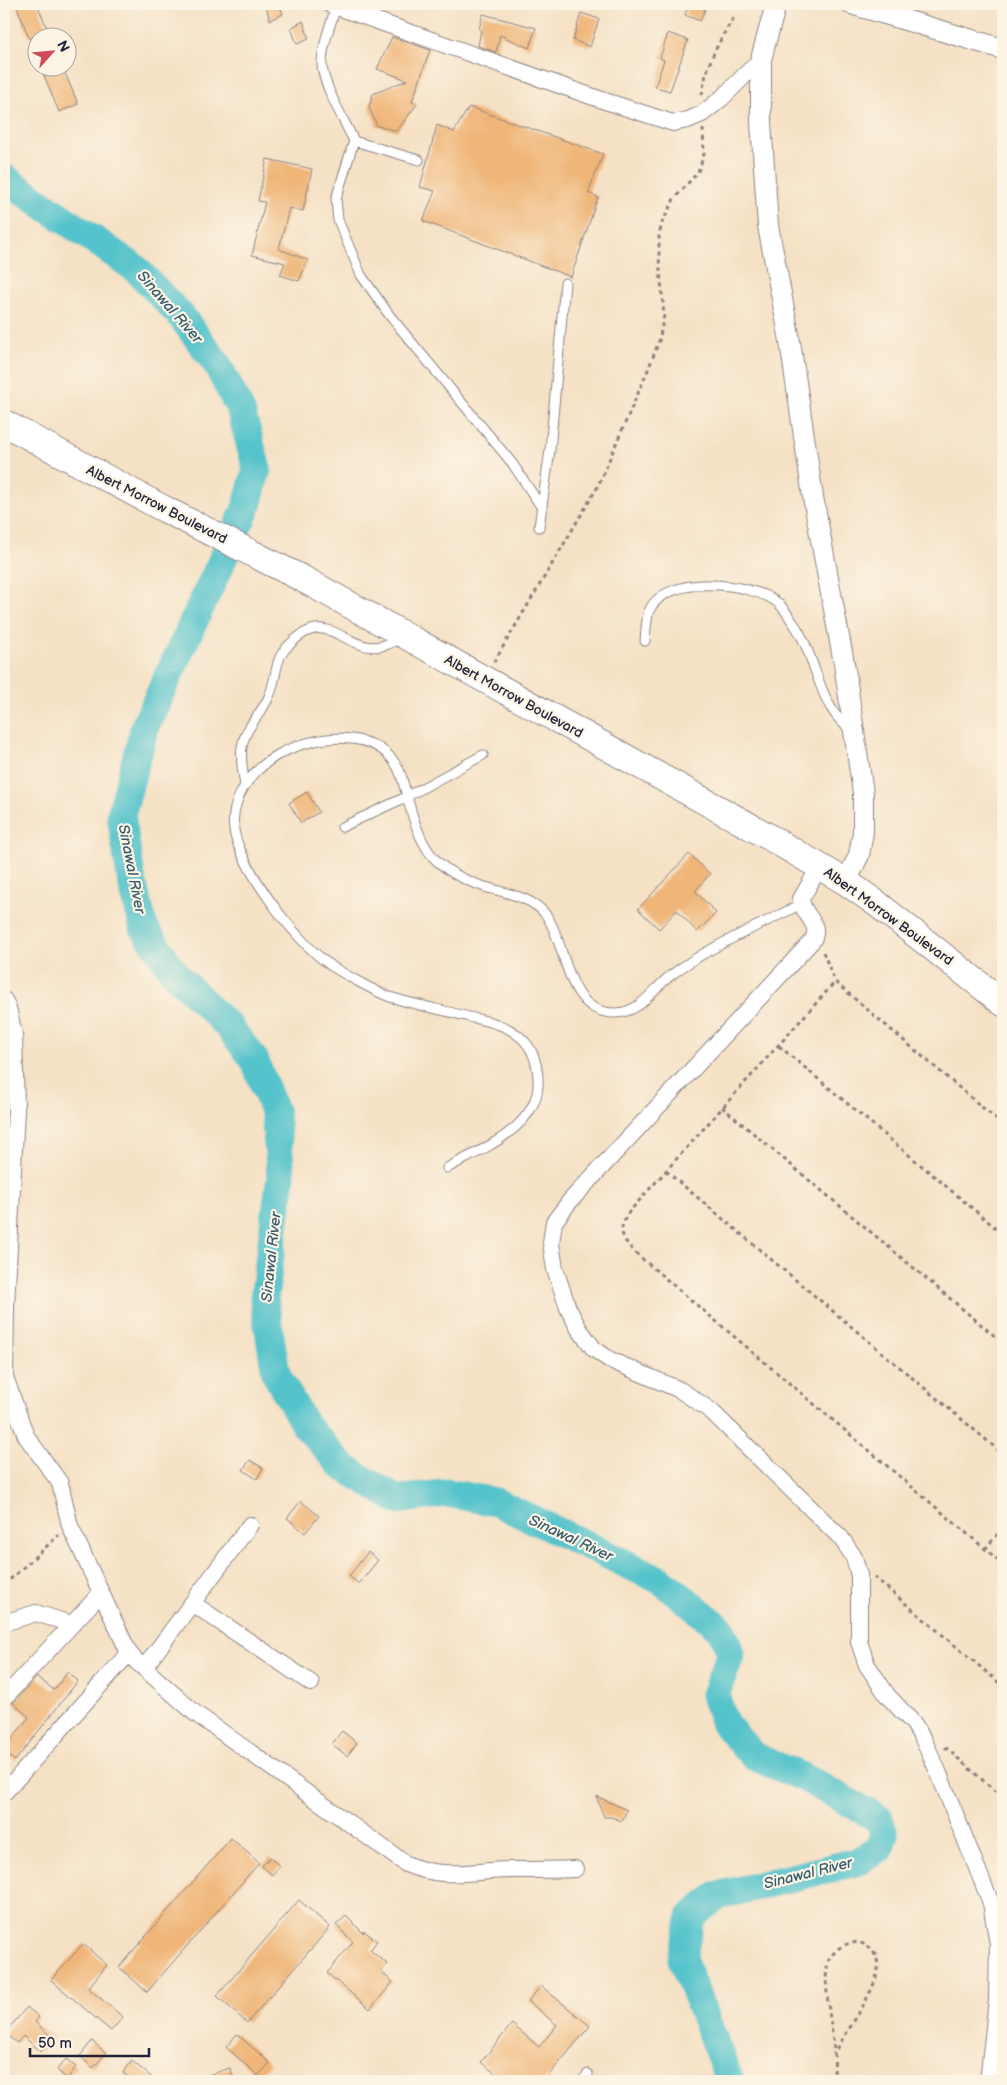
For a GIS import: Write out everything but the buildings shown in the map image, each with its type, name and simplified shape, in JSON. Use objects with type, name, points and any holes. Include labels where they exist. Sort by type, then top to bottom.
[{"type":"main road","name":"Albert Morrow Boulevard","points":[[4,423],[166,510],[303,579],[820,866],[876,903],[1003,1003]]},
{"type":"street","points":[[776,4],[761,59],[761,122],[768,226],[789,335],[813,497],[844,663],[862,793],[863,832],[859,855],[846,882]]},
{"type":"street","points":[[851,4],[1003,49]]},
{"type":"street","points":[[334,5],[647,116],[673,123],[688,120],[702,114],[722,98],[761,59]]},
{"type":"street","points":[[820,866],[803,894],[802,904],[815,924],[815,936],[806,948],[570,1201],[554,1222],[550,1244],[555,1269],[568,1308],[579,1329],[594,1349],[610,1360],[680,1390],[710,1410],[841,1538],[854,1557],[859,1575],[859,1642],[867,1665],[887,1695],[914,1724],[923,1739],[938,1769],[991,1903],[998,1944],[997,2000],[988,2081]]},
{"type":"street","points":[[4,1000],[8,1008],[14,1034],[16,1110],[7,1288],[5,1378],[26,1436],[60,1483],[70,1526],[129,1653],[208,1724],[406,1864],[431,1873],[452,1875],[509,1870],[575,1869]]},
{"type":"street","points":[[144,1668],[250,1525]]},
{"type":"street","points":[[4,1698],[100,1592]]},
{"type":"street","points":[[192,1603],[311,1683]]},
{"type":"street","points":[[4,1623],[36,1613],[71,1624]]},
{"type":"street","points":[[4,1793],[129,1653]]},
{"type":"lane","points":[[334,5],[324,47],[322,66],[330,92],[354,142],[336,199],[338,220],[361,275],[390,316],[512,464],[542,508]]},
{"type":"lane","points":[[354,142],[419,160]]},
{"type":"lane","points":[[539,527],[550,450],[565,282]]},
{"type":"lane","points":[[645,641],[650,611],[657,601],[668,593],[687,586],[725,585],[754,591],[778,603],[796,626],[825,696],[844,725],[854,732]]},
{"type":"lane","points":[[246,785],[242,763],[242,746],[249,727],[263,709],[270,694],[281,656],[295,640],[312,629],[328,630],[364,646],[379,648],[394,642],[404,635]]},
{"type":"lane","points":[[448,1168],[518,1126],[534,1103],[539,1082],[536,1058],[521,1037],[501,1025],[387,996],[329,964],[295,932],[262,890],[243,857],[232,832],[234,805],[246,785],[264,765],[279,754],[300,746],[330,739],[349,738],[376,746],[392,759],[400,773],[406,797],[418,829],[431,855],[452,874],[485,887],[517,895],[544,912],[560,942],[573,986],[583,1000],[603,1012],[619,1013],[632,1010],[650,997],[670,976],[678,971],[712,950],[802,904]]},
{"type":"lane","points":[[342,827],[406,797],[483,755]]},
{"type":"path","points":[[483,680],[597,488],[659,341],[664,314],[659,258],[659,236],[662,223],[674,199],[698,172],[704,154],[702,114],[705,72],[718,42],[734,17]]},
{"type":"path","points":[[815,936],[835,982],[1003,1125]]},
{"type":"path","points":[[835,982],[722,1107],[623,1221],[621,1232],[628,1246],[1003,1564]]},
{"type":"path","points":[[779,1046],[1003,1234]]},
{"type":"path","points":[[722,1107],[1003,1343]]},
{"type":"path","points":[[666,1171],[1003,1454]]},
{"type":"path","points":[[4,1585],[70,1526]]},
{"type":"path","points":[[985,1549],[1003,1528]]},
{"type":"path","points":[[854,1557],[879,1583],[1003,1686]]},
{"type":"path","points":[[940,1743],[1003,1798]]},
{"type":"path","points":[[834,2052],[875,1982],[878,1965],[872,1951],[862,1943],[850,1942],[839,1947],[828,1960],[826,1974],[834,2052],[834,2081]]},
{"type":"waterway","name":"Sinawal River","points":[[4,178],[135,268],[181,316],[217,364],[241,411],[257,469],[246,509],[145,726],[121,815],[131,878],[144,928],[177,976],[228,1026],[254,1059],[275,1113],[281,1176],[264,1299],[276,1374],[305,1425],[342,1466],[397,1500],[447,1493],[496,1502],[662,1581],[721,1629],[731,1653],[715,1695],[725,1724],[753,1756],[807,1779],[879,1819],[884,1835],[879,1849],[856,1862],[717,1896],[691,1917],[682,1959],[730,2081]]}]
